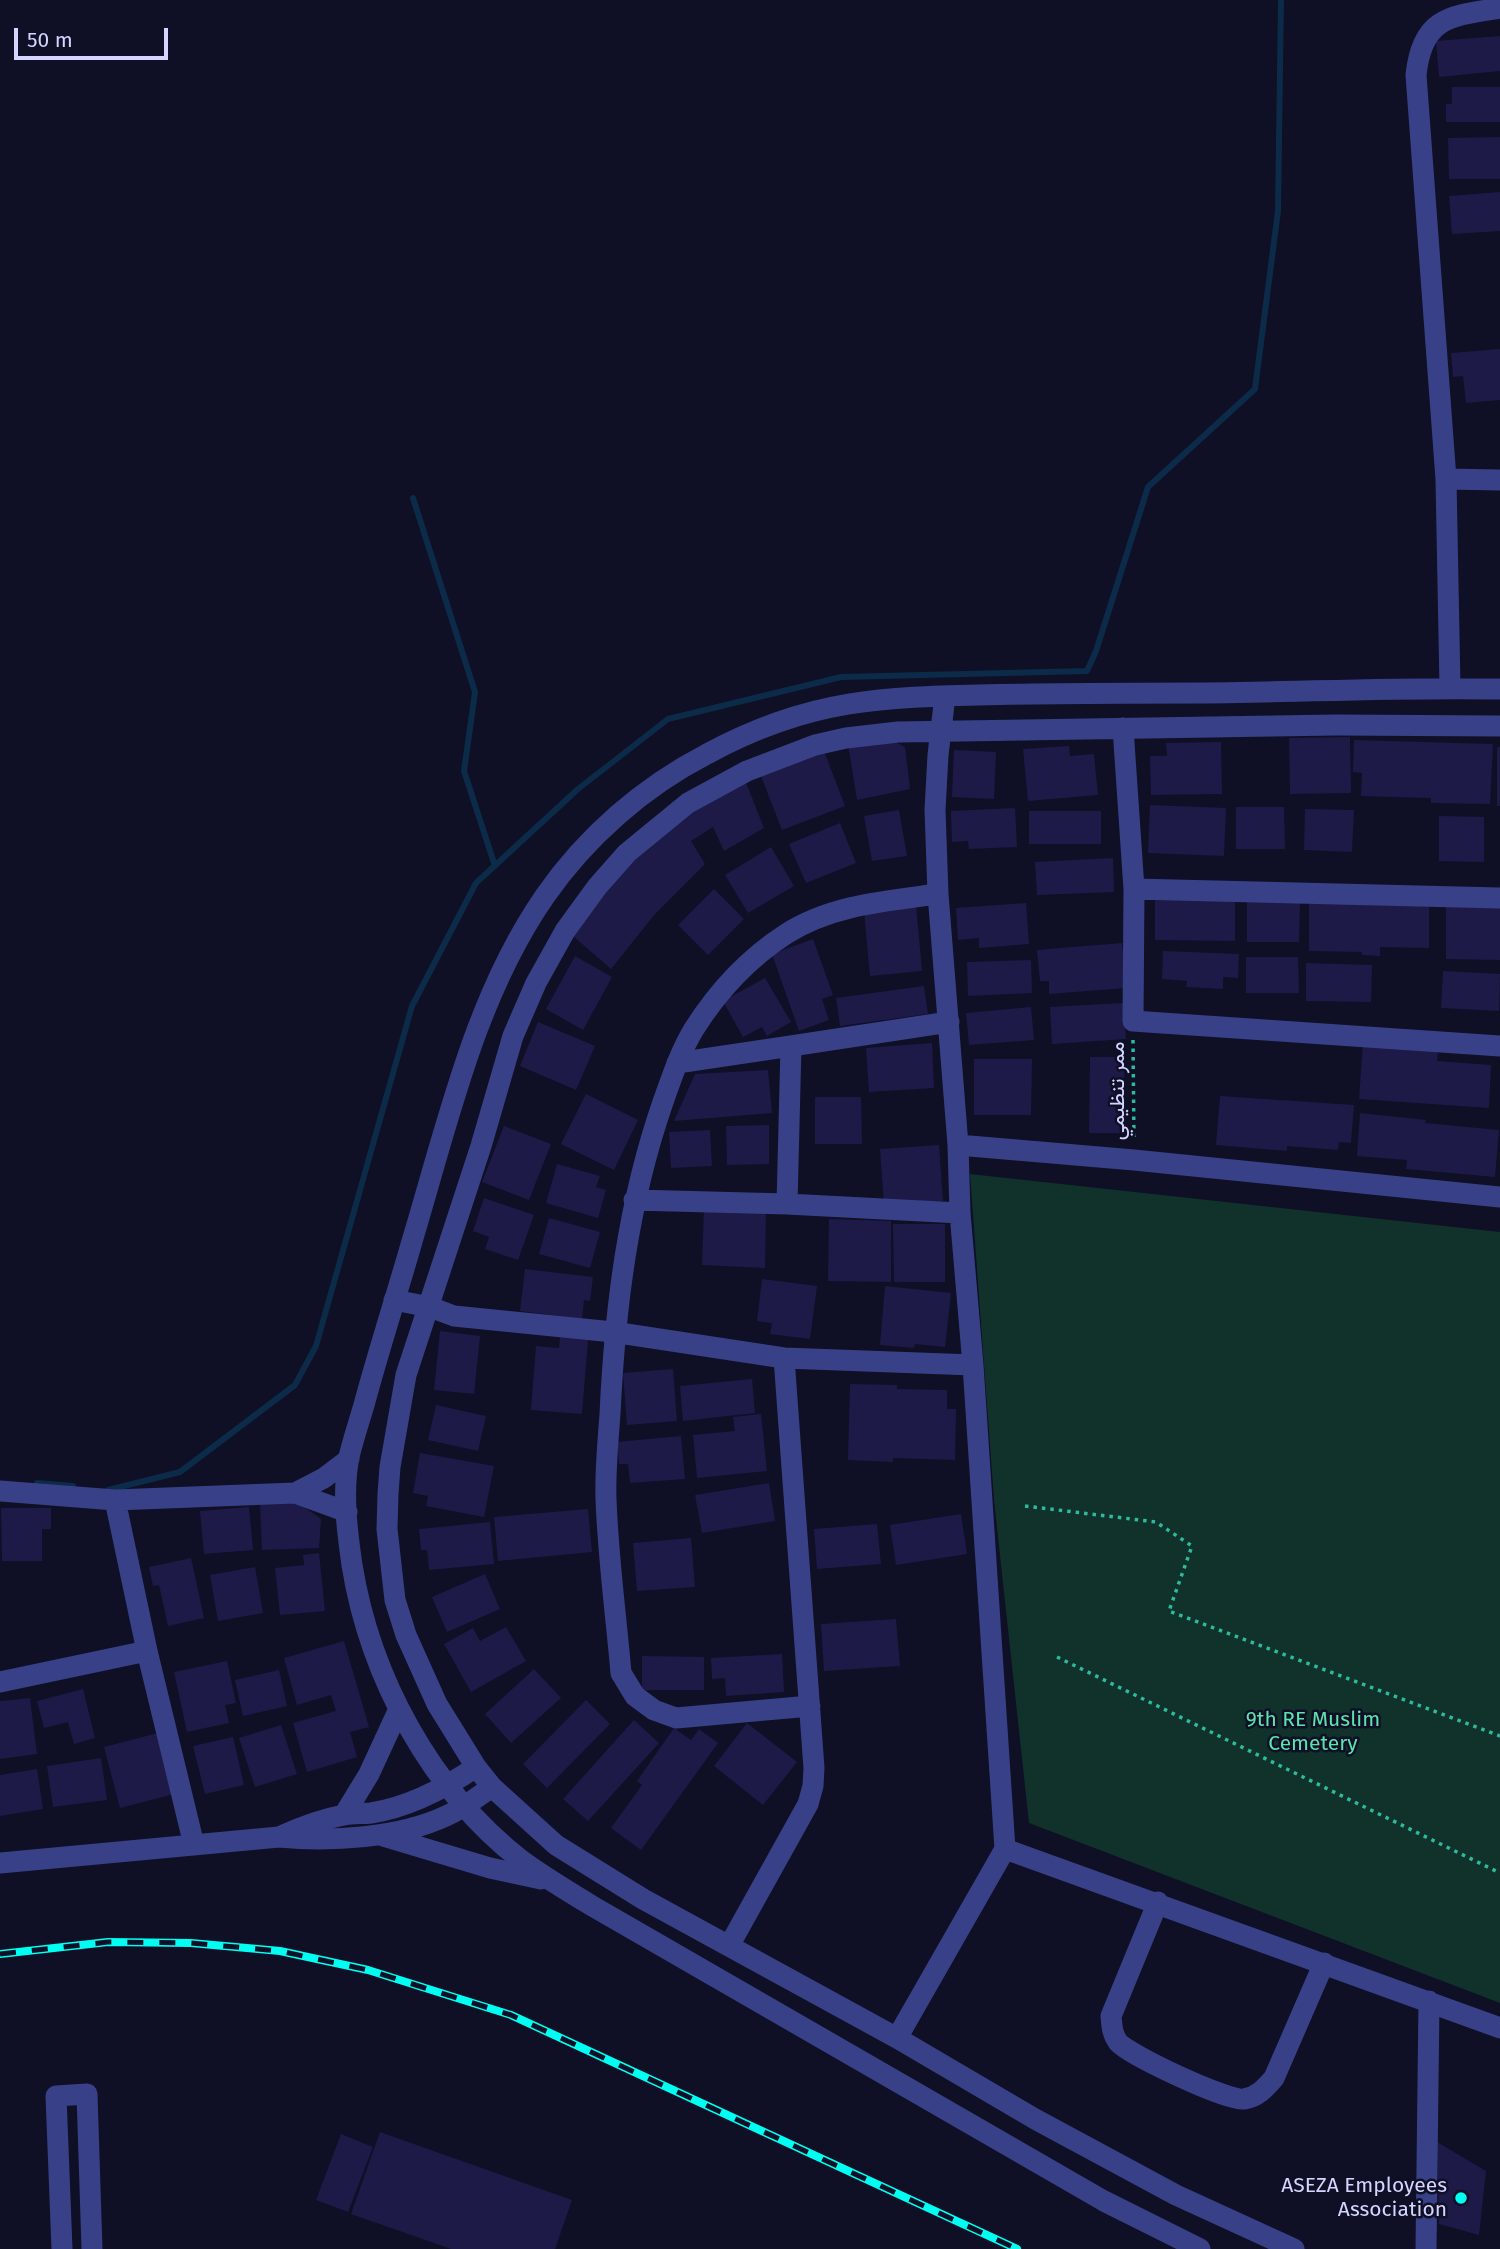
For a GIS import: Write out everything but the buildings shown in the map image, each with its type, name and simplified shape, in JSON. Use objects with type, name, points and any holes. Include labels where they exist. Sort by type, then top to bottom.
[{"type":"street","points":[[1450,688],[1446,479],[1416,75],[1418,53],[1433,28],[1455,15],[1500,8]]},
{"type":"street","points":[[1446,479],[1500,480]]},
{"type":"street","points":[[1200,2249],[1104,2201],[552,1882],[506,1847],[465,1807],[449,1786],[399,1709],[375,1654],[353,1572],[347,1512],[349,1459],[380,1345],[463,1074],[502,968],[545,896],[572,861],[621,811],[651,789],[706,754],[755,731],[811,712],[850,704],[945,696],[1500,689]]},
{"type":"street","points":[[897,2038],[1005,1849],[973,1365],[960,1213],[958,1145],[938,894],[935,810],[945,696]]},
{"type":"street","points":[[1294,2249],[1165,2189],[1035,2119],[897,2038],[589,1867],[556,1845],[492,1787],[437,1704],[418,1663],[395,1600],[387,1529],[390,1467],[407,1375],[513,1036],[536,983],[559,941],[597,887],[627,853],[688,803],[747,771],[815,745],[846,738],[898,732],[1500,726]]},
{"type":"street","points":[[1124,728],[1134,889],[1133,1021],[1500,1046]]},
{"type":"street","points":[[1134,889],[1500,898]]},
{"type":"street","points":[[810,1706],[676,1718],[654,1710],[635,1696],[621,1673],[606,1498],[614,1332],[634,1200],[655,1124],[677,1063],[694,1029],[751,959],[787,933],[816,919],[856,906],[938,894]]},
{"type":"street","points":[[677,1063],[949,1022]]},
{"type":"street","points":[[787,1204],[791,1046]]},
{"type":"street","points":[[958,1145],[1500,1197]]},
{"type":"street","points":[[634,1200],[960,1213]]},
{"type":"street","points":[[394,1300],[430,1307],[454,1316],[614,1332],[784,1358],[973,1365]]},
{"type":"street","points":[[729,1946],[808,1804],[813,1786],[810,1706],[784,1358]]},
{"type":"street","points":[[295,1493],[324,1478],[349,1459]]},
{"type":"street","points":[[0,1490],[115,1500],[295,1493],[347,1512]]},
{"type":"street","points":[[115,1500],[147,1651],[194,1845]]},
{"type":"street","points":[[0,1682],[147,1651]]},
{"type":"street","points":[[344,1815],[369,1774],[399,1709]]},
{"type":"street","points":[[279,1837],[304,1825],[396,1806],[449,1786],[477,1767]]},
{"type":"street","points":[[0,1863],[279,1837],[305,1839],[378,1834],[431,1822],[465,1807],[492,1787]]},
{"type":"street","points":[[378,1834],[490,1868],[552,1882]]},
{"type":"street","points":[[1005,1849],[1158,1902],[1500,2028]]},
{"type":"street","points":[[1158,1902],[1111,2016],[1112,2031],[1128,2051],[1225,2096],[1243,2100],[1254,2096],[1262,2092],[1274,2078],[1324,1963]]},
{"type":"street","points":[[1429,2001],[1433,2247]]},
{"type":"street","points":[[62,2249],[56,2096],[87,2094],[92,2249]]},
{"type":"path","name":"ممر تنظيمي","points":[[1133,1021],[1134,1160]]},
{"type":"path","points":[[1025,1506],[1156,1522],[1192,1546],[1169,1611],[1500,1736]]},
{"type":"path","points":[[1057,1657],[1500,1873]]},
{"type":"green space","name":"9th RE Muslim Cemetery","points":[[970,1174],[1500,1232],[1500,2003],[1029,1823],[994,1500]]},
{"type":"waterway","points":[[108,1490],[180,1472],[295,1385],[316,1346],[412,1006],[476,883],[578,789],[668,719],[841,677],[1087,671],[1096,651],[1148,487],[1255,389],[1278,211],[1281,0]]},
{"type":"waterway","points":[[413,498],[475,692],[464,771],[495,866]]},
{"type":"waterway","points":[[37,1483],[73,1486]]},
{"type":"railway","points":[[0,1954],[108,1942],[191,1943],[280,1951],[368,1970],[511,2015],[1017,2249]]},
{"type":"place","name":"ASEZA Employees Association","points":[[1461,2198]]}]
